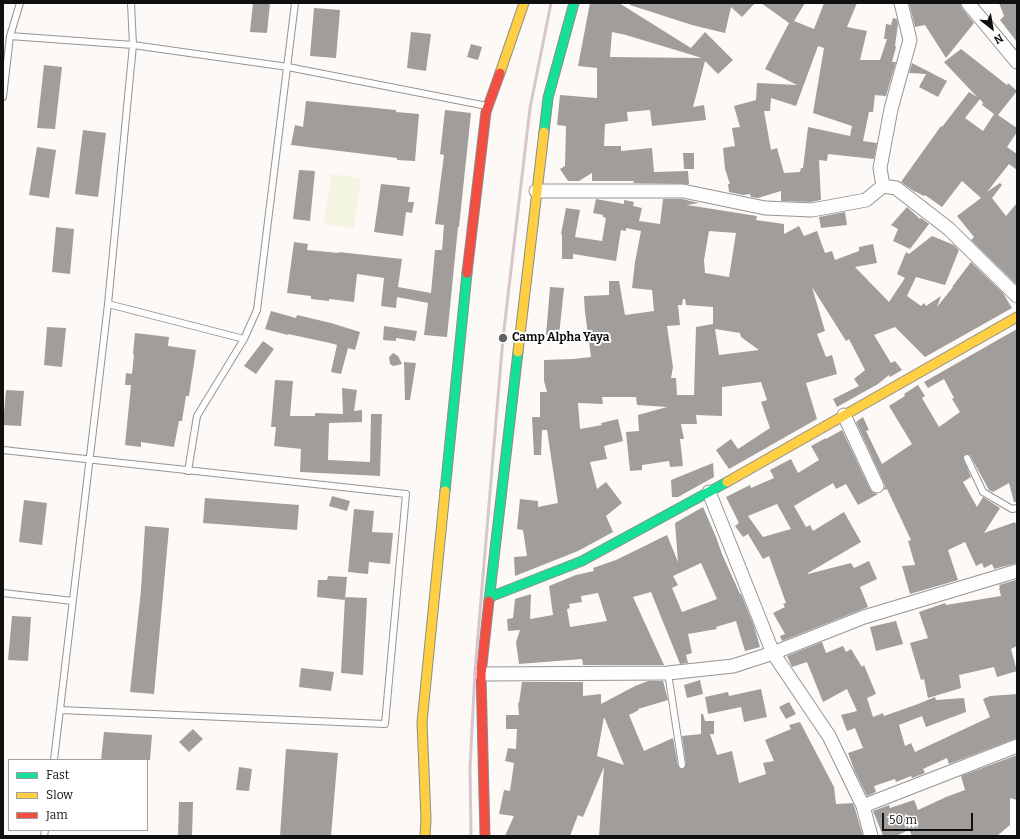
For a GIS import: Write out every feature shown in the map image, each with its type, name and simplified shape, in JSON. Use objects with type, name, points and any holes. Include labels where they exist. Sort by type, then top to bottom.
[{"type":"street","points":[[425,836],[426,819],[422,722],[464,300],[486,112],[524,3]]},
{"type":"street","points":[[485,836],[481,674],[548,98],[574,3]]},
{"type":"street","points":[[883,186],[880,168],[891,109],[910,40],[901,3]]},
{"type":"street","points":[[968,3],[1017,62]]},
{"type":"street","points":[[536,191],[683,191],[765,208],[812,210],[866,200],[883,186],[896,188],[949,229],[1017,296]]},
{"type":"street","points":[[490,597],[582,561],[709,492],[1017,317]]},
{"type":"street","points":[[844,415],[877,486]]},
{"type":"street","points":[[709,492],[773,653],[829,736],[863,806],[871,836]]},
{"type":"street","points":[[481,674],[668,673],[733,666],[773,653],[864,618],[1017,570]]},
{"type":"street","points":[[863,806],[1017,746]]},
{"type":"lane","points":[[3,97],[10,36],[20,3]]},
{"type":"lane","points":[[54,759],[108,304],[133,45],[131,3]]},
{"type":"lane","points":[[188,471],[196,416],[244,339],[257,310],[295,3]]},
{"type":"lane","points":[[10,36],[133,45],[288,67],[488,107]]},
{"type":"lane","points":[[108,304],[244,339]]},
{"type":"lane","points":[[3,450],[406,494],[385,724],[60,710]]},
{"type":"lane","points":[[967,458],[983,492],[1012,509],[1017,508]]},
{"type":"lane","points":[[3,593],[73,601]]},
{"type":"lane","points":[[668,673],[682,765]]},
{"type":"green space","points":[[331,174],[361,178],[354,228],[324,224]]},
{"type":"building","points":[[253,3],[270,3],[267,33],[250,32]]},
{"type":"building","points":[[590,3],[619,3],[691,48],[705,32],[733,60],[718,74],[705,61],[693,107],[704,105],[706,120],[652,126],[650,110],[627,112],[628,121],[605,124],[604,146],[621,146],[621,151],[652,148],[654,172],[688,171],[689,184],[633,183],[634,181],[592,181],[592,173],[579,181],[568,181],[560,169],[565,166],[566,126],[557,125],[560,95],[597,98],[597,68],[578,66]],"holes":[[[612,32],[702,58],[610,57]]]},
{"type":"building","points":[[630,3],[755,3],[742,17],[731,7],[725,33],[692,25],[630,5]]},
{"type":"building","points":[[761,3],[805,3],[794,21],[814,29],[824,3],[857,3],[847,27],[867,31],[860,60],[880,60],[887,39],[884,39],[886,24],[891,25],[893,18],[897,19],[898,24],[896,47],[892,62],[896,62],[886,96],[875,95],[873,112],[869,112],[863,141],[877,143],[874,159],[828,154],[827,161],[819,160],[821,200],[811,202],[781,201],[781,191],[758,198],[751,197],[750,194],[743,195],[729,192],[728,184],[730,184],[725,169],[723,148],[735,146],[732,128],[740,127],[734,106],[756,100],[757,83],[797,85],[765,69],[789,23]],"holes":[[[818,46],[824,48],[813,113],[852,126],[850,136],[808,127],[803,168],[801,168],[800,172],[784,173],[777,148],[771,150],[764,111],[770,111],[771,98],[796,106]]]},
{"type":"building","points":[[909,3],[960,3],[962,8],[974,23],[946,58],[925,25],[915,27]]},
{"type":"building","points":[[999,3],[1017,3],[1017,42],[1000,20],[1004,16]]},
{"type":"building","points":[[314,8],[340,10],[336,58],[310,56]]},
{"type":"building","points":[[411,32],[431,34],[426,71],[407,68]]},
{"type":"building","points":[[471,44],[482,47],[478,60],[467,57]]},
{"type":"building","points":[[961,49],[1017,91],[998,115],[1017,128],[1017,132],[1007,147],[1017,154],[1017,170],[1009,164],[987,192],[1000,183],[1002,185],[992,198],[1006,216],[1017,203],[1017,285],[971,240],[974,237],[957,216],[981,198],[962,181],[942,207],[925,195],[924,196],[912,190],[901,182],[941,126],[942,127],[969,92],[977,97],[944,62]],"holes":[[[980,99],[983,103],[982,105],[994,114],[983,131],[965,118]]]},
{"type":"building","points":[[912,63],[947,81],[938,97],[919,87],[926,74],[909,73]]},
{"type":"building","points":[[44,65],[62,67],[55,129],[37,128]]},
{"type":"building","points":[[306,101],[396,110],[396,112],[419,114],[415,161],[397,160],[397,158],[291,145],[295,125],[303,127]]},
{"type":"building","points":[[445,110],[471,113],[447,337],[424,335],[428,303],[397,297],[396,308],[381,306],[384,278],[357,274],[354,302],[329,299],[329,301],[311,299],[311,296],[287,293],[294,242],[308,244],[307,250],[402,259],[398,287],[431,293],[435,250],[442,250],[444,225],[435,224],[444,155],[440,154]]},
{"type":"building","points":[[83,130],[106,133],[98,197],[75,194]]},
{"type":"building","points":[[37,147],[56,150],[49,198],[29,195]]},
{"type":"building","points":[[683,153],[694,153],[694,169],[684,169]]},
{"type":"building","points":[[299,170],[315,171],[310,221],[293,219]]},
{"type":"building","points":[[381,184],[410,187],[408,202],[414,202],[412,213],[406,212],[403,236],[374,232]]},
{"type":"building","points":[[596,199],[624,204],[624,200],[634,202],[633,206],[642,208],[639,221],[660,224],[663,199],[682,199],[699,203],[687,205],[757,216],[756,220],[784,224],[784,234],[799,226],[804,236],[817,231],[825,253],[832,251],[835,260],[859,251],[859,247],[873,244],[877,263],[855,267],[889,302],[905,278],[897,274],[906,252],[909,254],[932,236],[954,245],[959,250],[945,285],[916,277],[907,296],[921,306],[924,303],[926,306],[941,296],[937,307],[971,262],[1003,293],[1012,308],[925,357],[895,327],[874,335],[891,363],[895,361],[902,370],[890,377],[889,375],[878,384],[837,407],[833,399],[859,386],[854,379],[865,370],[849,339],[846,341],[812,287],[825,331],[817,334],[826,357],[832,355],[837,374],[806,383],[817,419],[729,469],[716,450],[731,439],[738,449],[770,428],[761,402],[767,400],[761,382],[722,387],[722,416],[696,415],[697,424],[681,424],[684,439],[680,439],[683,466],[670,467],[669,461],[642,465],[642,470],[630,471],[626,432],[639,431],[638,415],[667,407],[637,405],[636,397],[602,397],[603,404],[578,403],[580,429],[602,425],[601,423],[618,419],[623,441],[604,446],[607,459],[590,462],[597,489],[606,482],[622,503],[606,516],[613,532],[578,551],[515,576],[514,557],[527,556],[523,530],[517,529],[520,499],[538,501],[538,507],[558,503],[547,430],[542,430],[541,455],[534,455],[532,417],[540,417],[540,392],[547,392],[544,381],[544,360],[591,357],[584,296],[609,295],[609,281],[619,281],[625,315],[654,311],[652,290],[632,288],[641,231],[626,228],[626,231],[621,230],[616,261],[573,254],[573,259],[562,259],[561,234],[566,208],[580,210],[575,237],[602,241],[606,218],[603,217],[603,215],[593,213]],"holes":[[[709,231],[736,233],[729,277],[705,273],[704,260]],[[683,299],[685,299],[686,305],[713,307],[713,324],[696,327],[694,395],[677,395],[676,378],[671,378],[673,367],[667,326],[680,325],[678,305],[682,305]],[[715,329],[740,333],[741,337],[759,350],[719,355]]]},
{"type":"building","points":[[907,207],[920,219],[921,218],[929,224],[910,249],[893,241],[898,229],[891,225]]},
{"type":"building","points":[[845,212],[847,225],[821,228],[819,217]]},
{"type":"building","points":[[56,227],[74,229],[70,274],[52,272]]},
{"type":"building","points":[[550,287],[564,288],[559,335],[546,335]]},
{"type":"building","points":[[271,311],[296,318],[297,315],[331,323],[360,332],[355,350],[348,348],[341,374],[331,372],[337,345],[265,329]]},
{"type":"building","points":[[384,326],[417,331],[415,341],[396,338],[396,341],[383,340]]},
{"type":"building","points":[[47,327],[66,328],[62,367],[44,365]]},
{"type":"building","points":[[1017,329],[1017,502],[1014,502],[1009,483],[993,492],[989,490],[970,455],[965,454],[963,458],[971,477],[963,482],[977,507],[983,497],[1000,508],[984,533],[1015,522],[1017,527],[1017,563],[994,569],[992,564],[984,568],[982,563],[976,566],[965,542],[948,550],[958,580],[910,594],[902,566],[915,565],[908,541],[911,540],[887,489],[884,490],[884,483],[856,422],[863,417],[869,430],[866,431],[882,464],[912,444],[889,406],[905,396],[904,394],[918,385],[925,396],[922,398],[939,427],[960,412],[952,399],[954,398],[944,379],[928,388],[924,382]]},
{"type":"building","points":[[135,333],[169,337],[168,346],[196,350],[189,396],[186,396],[182,421],[179,421],[174,447],[141,442],[141,447],[125,445],[131,385],[125,385],[126,373],[132,374]]},
{"type":"building","points":[[263,341],[274,349],[256,374],[244,366]]},
{"type":"building","points":[[393,353],[398,356],[402,364],[393,366],[390,364],[389,357]]},
{"type":"building","points":[[404,362],[416,363],[410,400],[405,400]]},
{"type":"building","points":[[275,380],[293,381],[290,416],[315,416],[315,413],[343,414],[342,388],[357,390],[354,411],[362,410],[362,422],[329,423],[328,460],[370,462],[371,414],[382,414],[380,476],[300,472],[301,449],[274,446],[276,427],[271,427]]},
{"type":"building","points":[[6,390],[24,391],[21,426],[3,425]]},
{"type":"building","points":[[842,430],[870,489],[873,493],[878,494],[858,505],[846,484],[836,489],[833,483],[794,506],[806,527],[810,525],[813,531],[844,512],[861,542],[808,574],[851,563],[854,568],[869,561],[877,579],[860,587],[868,607],[782,641],[780,636],[785,634],[773,613],[785,607],[783,604],[786,603],[769,556],[763,559],[748,534],[743,537],[735,526],[739,523],[726,497],[750,485],[751,488],[774,478],[770,470],[791,459],[798,473],[819,460],[811,446]],"holes":[[[777,504],[791,529],[763,537],[748,516]]]},
{"type":"building","points":[[713,463],[714,477],[678,497],[672,497],[671,480]]},
{"type":"building","points":[[332,496],[350,501],[347,511],[329,506]]},
{"type":"building","points":[[205,498],[299,505],[297,530],[203,523]]},
{"type":"building","points":[[24,500],[47,503],[42,545],[19,542]]},
{"type":"building","points":[[703,507],[722,554],[741,594],[754,626],[760,647],[745,651],[736,621],[716,627],[717,629],[688,634],[692,653],[686,655],[688,663],[680,664],[651,592],[633,597],[664,665],[583,665],[582,659],[519,664],[516,642],[520,630],[508,631],[507,619],[513,618],[515,599],[531,594],[530,619],[553,615],[549,586],[576,575],[594,571],[593,568],[616,560],[667,535],[678,562],[675,523]],"holes":[[[701,563],[717,599],[682,612],[672,588],[678,585],[673,576]],[[598,593],[607,621],[570,627],[567,609],[570,608],[569,604],[582,602],[581,596]]]},
{"type":"building","points":[[354,509],[374,511],[372,532],[393,533],[390,564],[369,562],[368,574],[348,572]]},
{"type":"building","points":[[145,526],[169,528],[154,694],[130,692],[141,590]]},
{"type":"building","points":[[328,576],[347,577],[345,600],[317,597],[318,580],[327,580]]},
{"type":"building","points":[[1016,580],[1017,646],[1011,649],[1017,671],[997,677],[994,667],[959,675],[961,688],[928,698],[924,679],[921,680],[910,643],[928,638],[919,612],[945,603],[946,605],[1001,596],[999,585]]},
{"type":"building","points":[[345,597],[367,598],[363,675],[341,673]]},
{"type":"building","points":[[12,616],[31,617],[28,661],[8,660]]},
{"type":"building","points":[[896,621],[903,644],[876,651],[870,627]]},
{"type":"building","points":[[822,642],[826,653],[843,646],[846,652],[851,649],[862,667],[864,665],[876,694],[867,698],[873,717],[883,713],[884,716],[935,697],[936,700],[964,698],[966,712],[926,727],[922,716],[899,725],[905,746],[911,743],[915,752],[990,717],[983,699],[990,696],[1017,694],[1017,738],[949,764],[947,758],[923,769],[925,773],[912,778],[911,776],[896,782],[895,779],[874,786],[876,792],[867,796],[855,772],[848,753],[863,748],[855,728],[847,731],[841,715],[857,711],[847,689],[823,702],[807,662],[792,667],[787,656]]},
{"type":"building","points":[[301,668],[334,672],[331,691],[299,687]]},
{"type":"building","points":[[700,680],[703,694],[687,698],[684,685]]},
{"type":"building","points":[[648,681],[663,681],[668,700],[638,709],[639,710],[629,715],[644,751],[673,738],[678,766],[680,769],[684,769],[686,764],[682,736],[701,734],[701,714],[703,714],[705,721],[714,721],[714,734],[710,734],[717,755],[732,751],[739,783],[766,774],[763,763],[774,761],[765,740],[791,729],[789,725],[800,722],[834,787],[836,804],[853,803],[863,836],[599,836],[604,767],[583,817],[578,815],[570,836],[505,836],[514,816],[499,814],[504,790],[510,791],[514,763],[505,761],[508,748],[516,749],[517,729],[506,729],[506,715],[519,715],[518,703],[522,682],[583,682],[583,696],[601,694],[601,704],[635,686]],"holes":[[[604,717],[624,765],[597,756]]]},
{"type":"building","points":[[761,689],[767,717],[744,722],[741,707],[708,714],[705,697],[728,692],[729,696]]},
{"type":"building","points":[[789,702],[796,714],[786,719],[779,707]]},
{"type":"building","points":[[193,729],[203,739],[189,752],[179,742]]},
{"type":"building","points":[[104,732],[152,735],[150,760],[101,759]]},
{"type":"building","points":[[286,749],[338,753],[331,836],[280,836]]},
{"type":"building","points":[[1017,755],[1017,800],[1010,798],[1010,825],[997,836],[912,836],[909,830],[896,836],[883,836],[873,811],[889,805],[890,808],[914,800],[918,810],[965,790],[961,776]]},
{"type":"building","points":[[239,767],[252,769],[249,791],[236,790]]},
{"type":"building","points":[[179,802],[193,802],[192,836],[178,836]]},
{"type":"railway","points":[[471,836],[470,768],[475,671],[503,338],[530,108],[551,3]]},
{"type":"traffic: fast","points":[[544,132],[548,98],[574,3]]},
{"type":"traffic: fast","points":[[445,491],[467,273]]},
{"type":"traffic: fast","points":[[489,601],[518,352]]},
{"type":"traffic: fast","points":[[490,597],[582,561],[727,482]]},
{"type":"traffic: slow","points":[[500,73],[524,3]]},
{"type":"traffic: slow","points":[[518,352],[544,132]]},
{"type":"traffic: slow","points":[[727,482],[1017,317]]},
{"type":"traffic: slow","points":[[425,836],[426,819],[422,722],[445,491]]},
{"type":"traffic: jam","points":[[467,273],[486,112],[500,73]]},
{"type":"traffic: jam","points":[[485,836],[481,674],[489,601]]},
{"type":"place","name":"Camp Alpha Yaya","points":[[503,338]]}]
